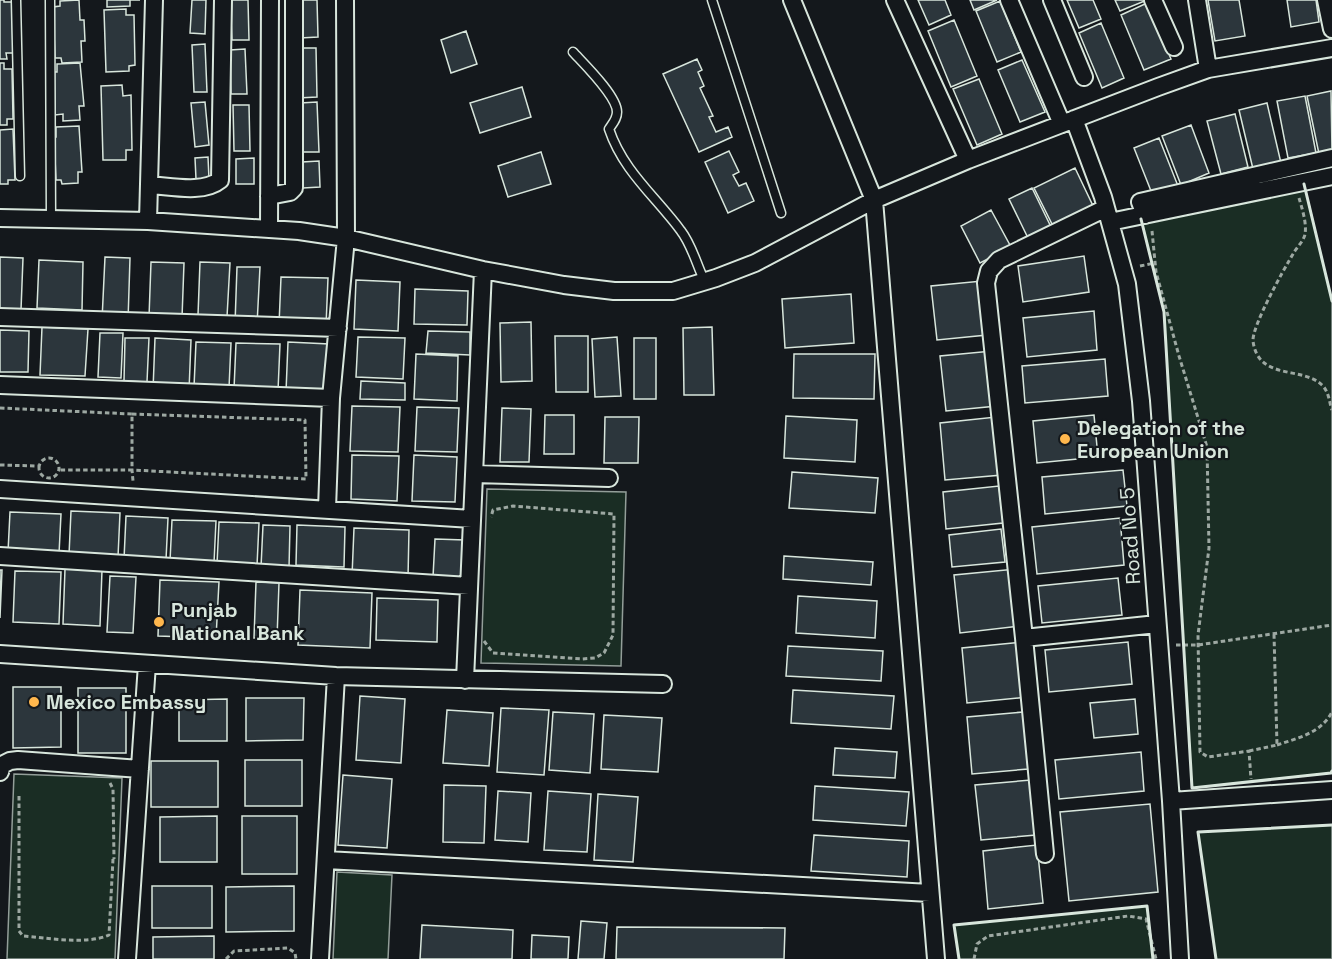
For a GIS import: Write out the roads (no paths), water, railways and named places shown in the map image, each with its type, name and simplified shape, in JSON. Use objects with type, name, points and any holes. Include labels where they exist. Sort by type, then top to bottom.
[{"type":"street","points":[[148,221],[154,0]]},
{"type":"street","points":[[149,185],[195,188],[214,185],[220,180],[223,0]]},
{"type":"street","points":[[269,229],[270,0]]},
{"type":"street","points":[[269,196],[290,192],[294,188],[294,0]]},
{"type":"street","points":[[327,509],[331,398],[345,247],[345,0]]},
{"type":"street","points":[[792,0],[874,200],[936,959]]},
{"type":"street","points":[[895,0],[968,160]]},
{"type":"street","name":"Road No 5","points":[[1009,0],[1068,122],[1108,215],[1127,284],[1141,401],[1171,801],[1180,959]]},
{"type":"street","points":[[1053,0],[1084,77]]},
{"type":"street","points":[[1153,0],[1174,47]]},
{"type":"street","points":[[1197,0],[1208,69]]},
{"type":"street","points":[[1326,0],[1332,29]]},
{"type":"street","points":[[0,218],[148,221],[269,229],[482,277],[614,291],[673,291],[705,282],[755,262],[874,200],[968,160],[1208,69],[1332,48]]},
{"type":"street","points":[[1149,220],[1140,202],[1332,158]]},
{"type":"street","points":[[1046,854],[986,283],[989,271],[999,260],[1108,215],[1149,220],[1332,176]]},
{"type":"street","points":[[465,680],[482,277]]},
{"type":"street","points":[[0,317],[338,328]]},
{"type":"street","points":[[0,385],[331,398]]},
{"type":"street","points":[[474,474],[609,478]]},
{"type":"street","points":[[0,489],[472,519]]},
{"type":"street","points":[[0,556],[469,586]]},
{"type":"street","points":[[1024,638],[1157,624]]},
{"type":"street","points":[[0,654],[336,676],[663,684]]},
{"type":"street","points":[[127,959],[147,664]]},
{"type":"street","points":[[320,959],[336,676]]},
{"type":"street","points":[[3,764],[140,769]]},
{"type":"street","points":[[1171,801],[1332,790]]},
{"type":"street","points":[[326,860],[930,893]]},
{"type":"lane","points":[[16,0],[20,176]]},
{"type":"lane","points":[[50,0],[51,219]]},
{"type":"lane","points":[[712,0],[781,213]]},
{"type":"lane","points":[[573,52],[608,93],[617,109],[616,119],[609,129],[613,141],[643,188],[682,232],[705,282]]},
{"type":"place","name":"Delegation of the European Union","points":[[1065,439]]},
{"type":"place","name":"Punjab National Bank","points":[[159,622]]},
{"type":"place","name":"Mexico Embassy","points":[[34,702]]}]
